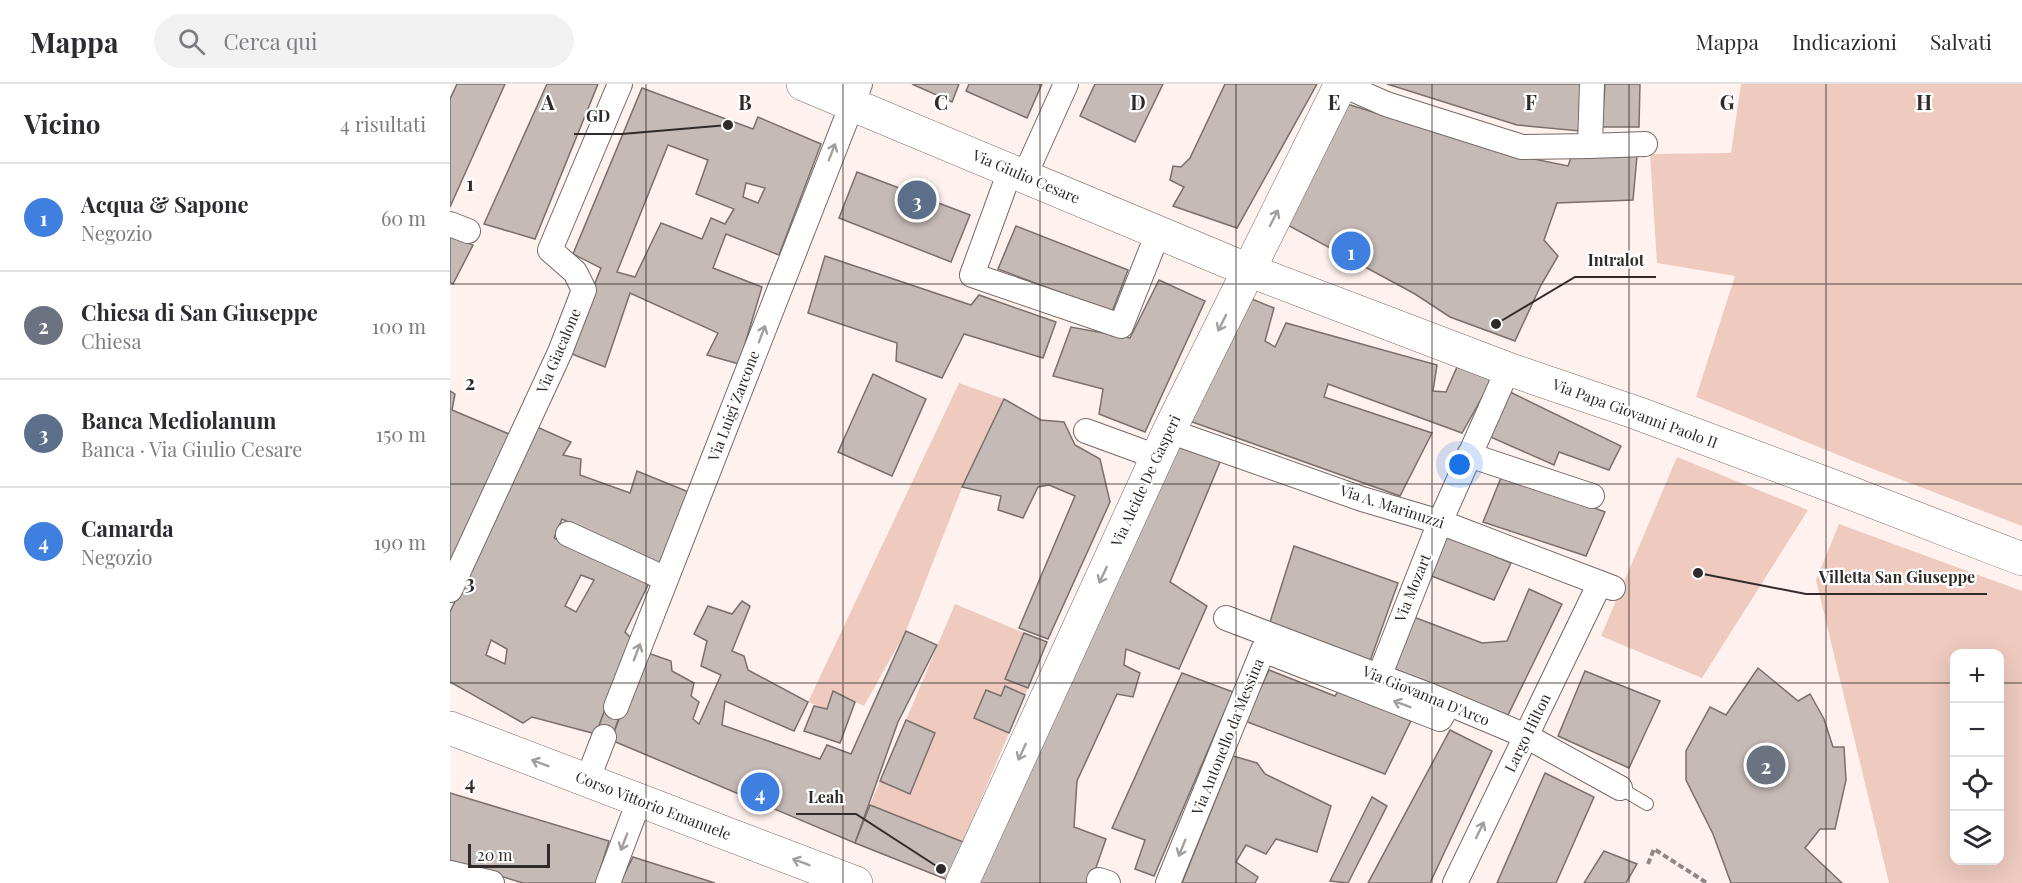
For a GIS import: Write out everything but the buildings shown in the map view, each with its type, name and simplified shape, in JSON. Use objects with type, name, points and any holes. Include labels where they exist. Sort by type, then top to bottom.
[{"type":"street","name":"Via Giacalone","points":[[450,590],[560,352],[584,290],[575,272],[550,250],[620,84]]},
{"type":"street","name":"Via Giulio Cesare","points":[[803,84],[855,94],[1017,174],[1248,270]]},
{"type":"street","points":[[1066,84],[1017,174],[972,275],[1121,326],[1158,233]]},
{"type":"street","points":[[1341,84],[1386,105],[1522,147],[1646,144]]},
{"type":"street","name":"Via Alcide De Gasperi","points":[[962,883],[1163,444],[1341,84]]},
{"type":"street","points":[[1590,146],[1592,84]]},
{"type":"street","name":"Via Luigi Zarcone","points":[[616,707],[855,94]]},
{"type":"street","name":"Via Papa Giovanni Paolo II","points":[[1248,270],[1508,369],[1659,421],[2022,559]]},
{"type":"street","name":"Via Mozart","points":[[1379,677],[1440,522],[1508,369]]},
{"type":"street","name":"Via A. Marinuzzi","points":[[1086,431],[1163,444],[1362,498],[1440,522],[1606,585]]},
{"type":"street","points":[[1469,455],[1592,496]]},
{"type":"street","points":[[568,534],[666,579]]},
{"type":"street","name":"Largo Hilton","points":[[1455,883],[1526,736],[1606,585]]},
{"type":"street","name":"Via Giovanna D'Arco","points":[[1226,618],[1526,736],[1620,788]]},
{"type":"street","name":"Via Antonello da Messina","points":[[1168,883],[1263,650],[1440,719],[1449,704]]},
{"type":"street","name":"Corso Vittorio Emanuele","points":[[450,728],[853,883]]},
{"type":"street","points":[[587,781],[604,737]]},
{"type":"street","points":[[608,883],[639,801]]},
{"type":"street","points":[[450,873],[492,883]]},
{"type":"lane","points":[[1620,788],[1647,804]]},
{"type":"path","points":[[1648,864],[1654,849],[1707,883]]},
{"type":"shaded area","points":[[1741,84],[2022,84],[2022,526],[1696,397],[1735,276],[1657,263],[1650,154],[1731,153]]},
{"type":"shaded area","points":[[959,383],[1004,399],[962,488],[906,631],[864,706],[833,692],[827,709],[808,702]]},
{"type":"shaded area","points":[[1677,457],[1808,510],[1702,678],[1601,636]]},
{"type":"shaded area","points":[[1839,524],[2022,591],[2022,883],[1889,883],[1816,580]]},
{"type":"shaded area","points":[[955,604],[1024,633],[1005,678],[1028,688],[1025,695],[1005,686],[1001,696],[986,690],[975,719],[1009,733],[963,842],[870,805],[880,781],[910,793],[935,733],[906,720]]},
{"type":"place","name":"GD","points":[[728,125]]},
{"type":"place","name":"Banca Mediolanum","points":[[917,200]]},
{"type":"place","name":"Acqua & Sapone","points":[[1351,251]]},
{"type":"place","name":"Intralot","points":[[1496,324]]},
{"type":"place","name":"Villetta San Giuseppe","points":[[1698,573]]},
{"type":"place","name":"Chiesa di San Giuseppe","points":[[1766,765]]},
{"type":"place","name":"Camarda","points":[[760,792]]},
{"type":"place","name":"Leah","points":[[941,869]]}]
